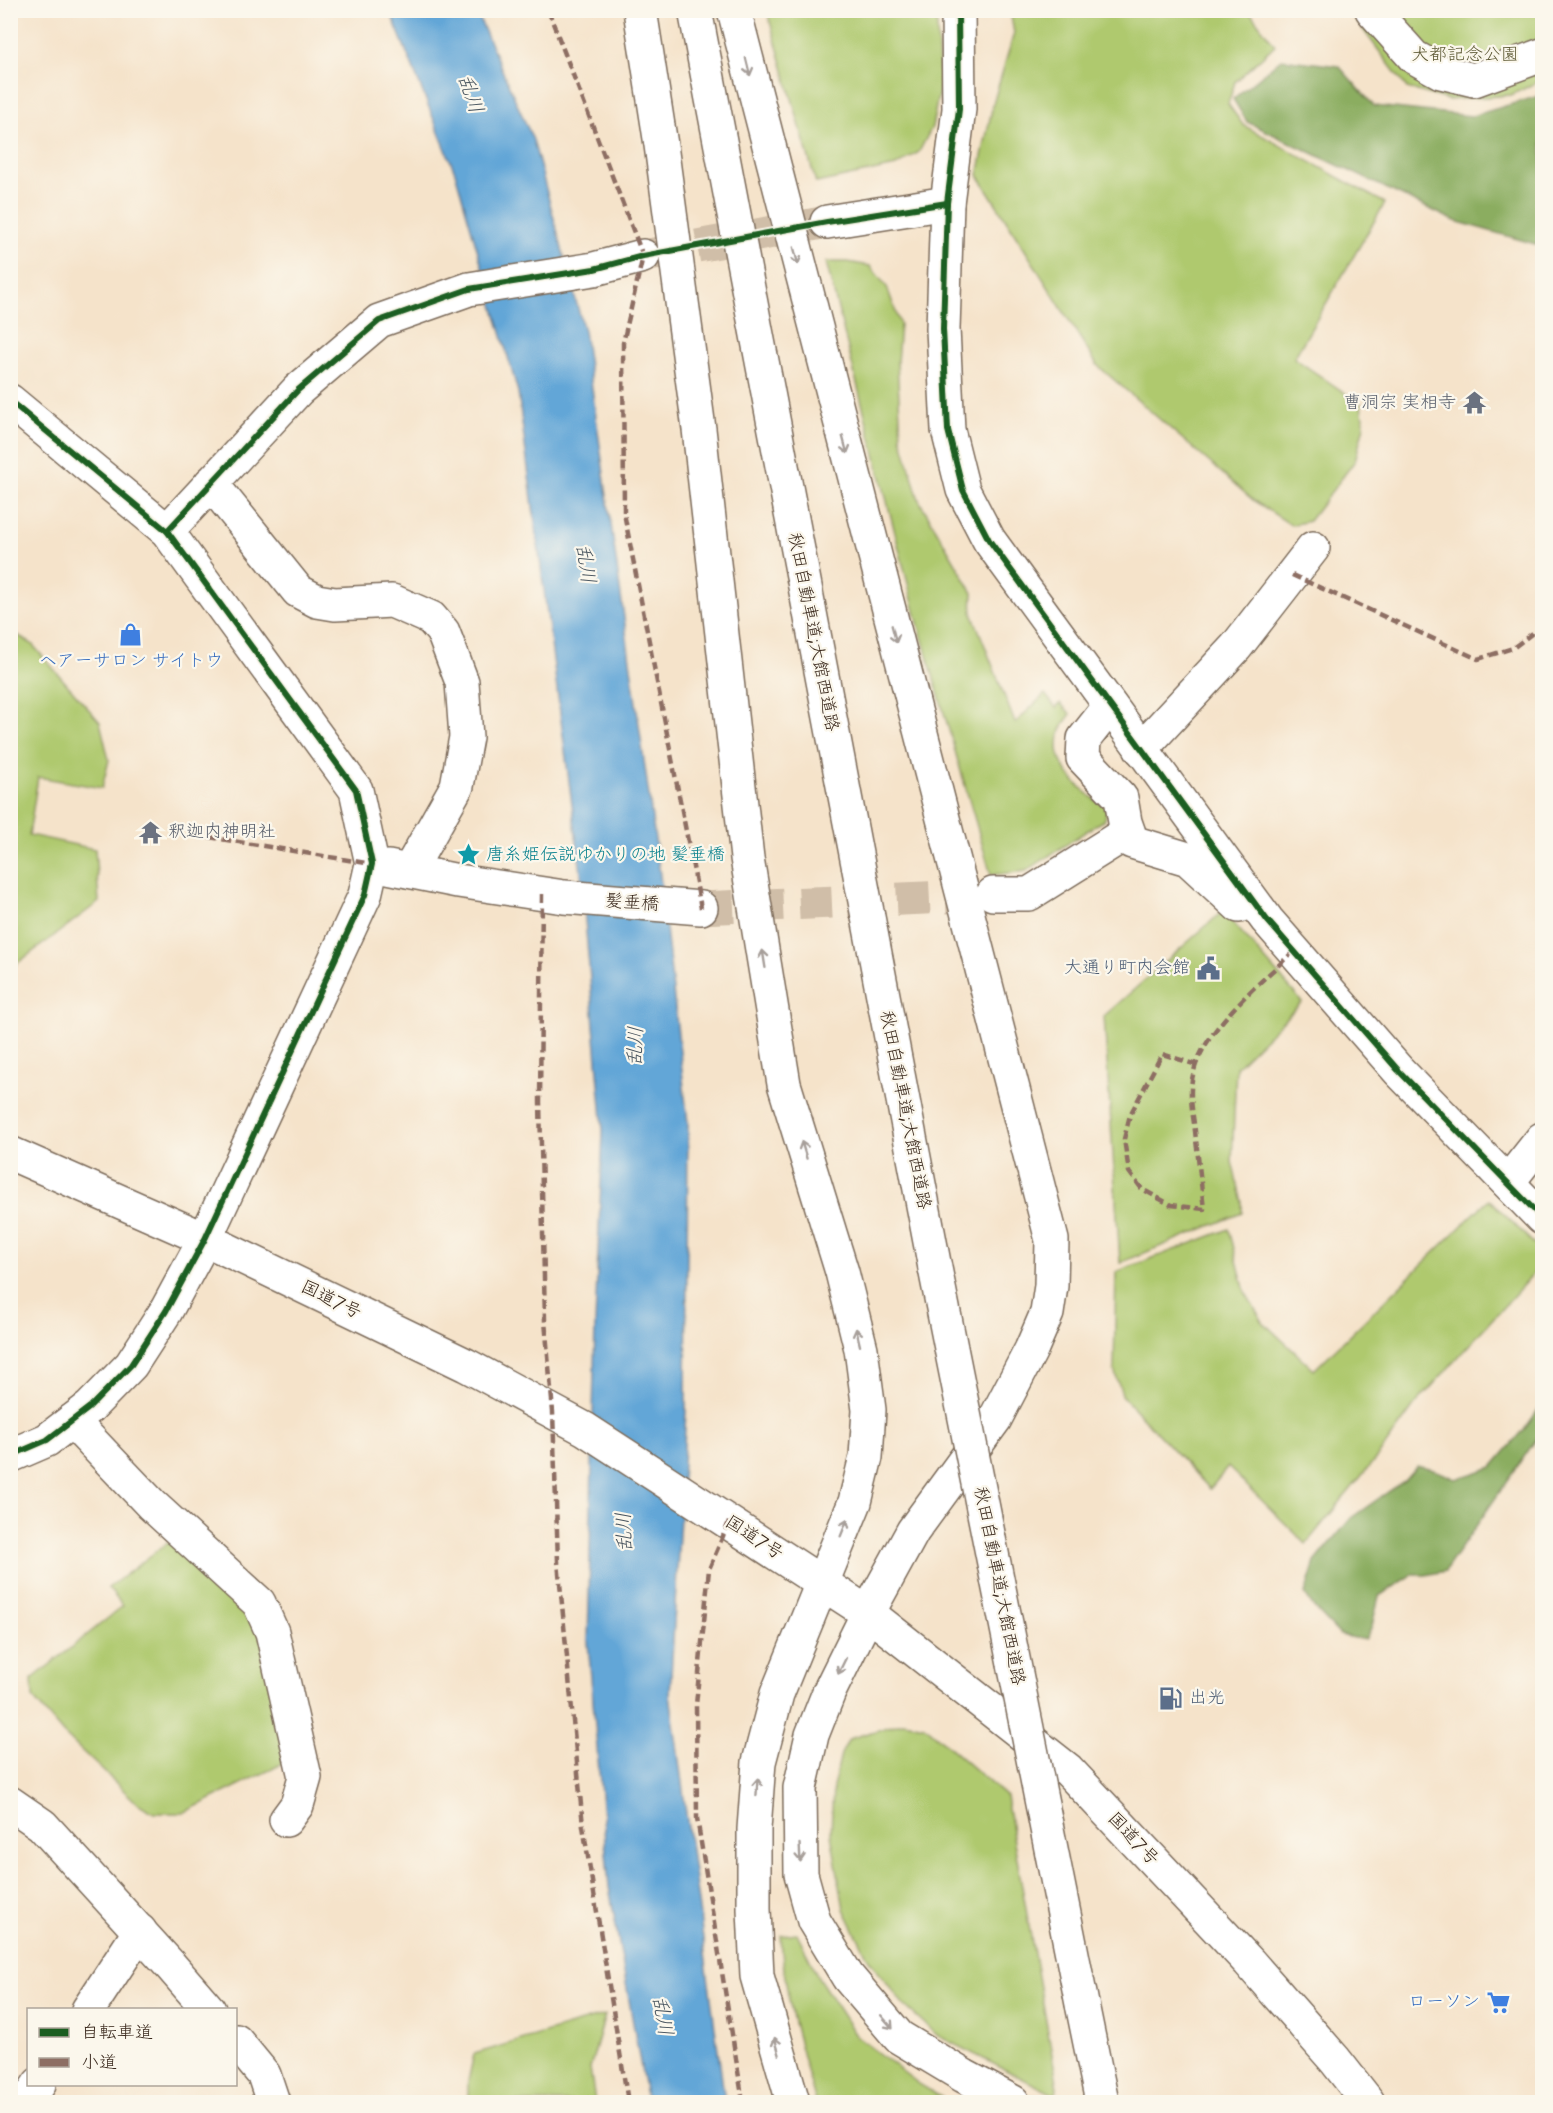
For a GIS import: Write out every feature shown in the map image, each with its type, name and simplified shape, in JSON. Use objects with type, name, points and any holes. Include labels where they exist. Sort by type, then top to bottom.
[{"type":"main road","points":[[640,10],[661,145],[699,429],[747,858],[782,1073],[842,1272],[861,1349],[869,1410],[866,1456],[855,1502],[777,1694],[759,1762],[754,1829],[757,1976],[793,2103]]},
{"type":"main road","name":"秋田自動車道;大館西道路","points":[[687,10],[714,116]]},
{"type":"main road","name":"秋田自動車道;大館西道路","points":[[695,10],[936,1268],[1102,2103]]},
{"type":"main road","points":[[734,10],[1052,1240],[1051,1286],[1047,1313],[1032,1350],[995,1419],[913,1531],[868,1613],[829,1692],[812,1735],[800,1788],[801,1874],[813,1921],[848,1977],[899,2037],[1013,2103]]},
{"type":"main road","points":[[958,10],[959,109],[948,202],[943,329],[948,430],[963,490],[989,540],[1266,920],[1398,1070],[1542,1218]]},
{"type":"main road","points":[[1372,10],[1414,57],[1441,72],[1474,80],[1542,55]]},
{"type":"main road","points":[[827,222],[948,202]]},
{"type":"main road","points":[[167,531],[298,390],[379,321],[469,289],[594,269],[643,256]]},
{"type":"main road","points":[[10,401],[167,531],[357,790],[372,864],[365,895],[205,1239],[166,1311],[131,1365],[90,1407],[46,1440],[10,1456]]},
{"type":"main road","points":[[211,483],[298,591],[317,601],[335,604],[392,601],[431,618],[443,632],[462,682],[466,737],[457,786],[409,871]]},
{"type":"main road","points":[[1141,749],[1236,647],[1312,548]]},
{"type":"main road","points":[[1110,706],[1084,739],[1083,758],[1121,798],[1132,842],[1188,859],[1230,898],[1290,947]]},
{"type":"main road","points":[[993,894],[1029,894],[1128,832]]},
{"type":"main road","name":"髪垂橋","points":[[372,864],[564,897],[701,908]]},
{"type":"main road","points":[[1508,1182],[1542,1139]]},
{"type":"main road","name":"国道7号","points":[[10,1153],[205,1239],[466,1365],[585,1429],[868,1613],[1068,1770],[1249,1962],[1335,2060],[1368,2103]]},
{"type":"main road","points":[[72,1421],[152,1505],[259,1603],[272,1632],[305,1778],[297,1805],[286,1820]]},
{"type":"main road","points":[[10,1803],[42,1825],[207,2008]]},
{"type":"main road","points":[[89,2008],[140,1931]]},
{"type":"main road","points":[[237,2042],[264,2075],[273,2103]]},
{"type":"main road","points":[[27,2103],[38,2086]]},
{"type":"green space","points":[[767,11],[936,11],[940,86],[932,127],[919,152],[896,166],[816,183]]},
{"type":"green space","points":[[1010,11],[1249,11],[1275,45],[1235,82],[1228,104],[1243,125],[1385,203],[1294,358],[1361,404],[1364,426],[1355,461],[1309,521],[1291,525],[1254,501],[1097,365],[978,175],[993,104],[1014,33]]},
{"type":"green space","name":"犬都記念公園","points":[[1349,11],[1542,11],[1542,80],[1511,95],[1448,100],[1407,88]]},
{"type":"green space","points":[[1281,59],[1339,66],[1374,106],[1472,116],[1542,95],[1542,246],[1455,221],[1247,122],[1233,99]]},
{"type":"green space","points":[[826,262],[848,262],[870,266],[887,287],[900,324],[897,362],[901,437],[919,500],[973,593],[972,613],[1015,723],[1045,694],[1056,708],[1060,703],[1071,714],[1062,728],[1058,742],[1059,755],[1064,767],[1083,790],[1107,808],[1105,819],[1026,871],[991,875],[919,627]]},
{"type":"green space","points":[[11,631],[32,644],[100,722],[109,760],[102,788],[38,777],[29,835],[95,849],[99,902],[11,968]]},
{"type":"green space","points":[[1223,911],[1302,1002],[1236,1067],[1232,1162],[1242,1202],[1242,1213],[1120,1263],[1104,1016]]},
{"type":"green space","points":[[1489,1199],[1542,1252],[1542,1264],[1414,1406],[1381,1452],[1306,1544],[1228,1467],[1210,1489],[1123,1397],[1114,1370],[1116,1272],[1229,1229],[1245,1292],[1263,1322],[1314,1370]]},
{"type":"green space","points":[[1540,1407],[1542,1408],[1542,1431],[1445,1571],[1412,1575],[1379,1596],[1372,1626],[1365,1640],[1340,1635],[1313,1607],[1305,1594],[1315,1562],[1351,1518],[1405,1480],[1417,1466],[1435,1470],[1456,1479],[1492,1467]]},
{"type":"green space","points":[[167,1543],[180,1546],[258,1620],[290,1760],[183,1813],[154,1813],[137,1803],[63,1733],[33,1698],[32,1679],[123,1606],[108,1588]]},
{"type":"green space","points":[[904,1722],[925,1726],[1006,1797],[1058,2088],[1055,2095],[938,2036],[904,2005],[869,1960],[844,1909],[831,1834],[833,1787],[841,1754],[849,1739]]},
{"type":"green space","points":[[797,1933],[818,1977],[857,2037],[919,2084],[949,2102],[816,2102],[793,2019],[782,1956],[781,1935]]},
{"type":"green space","points":[[605,2015],[590,2068],[595,2102],[468,2102],[468,2081],[474,2054]]},
{"type":"water","name":"乱川","points":[[390,11],[476,11],[533,140],[584,331],[660,875],[688,1123],[686,1411],[670,1694],[725,2102],[647,2102],[609,1887],[588,1643],[595,1324],[603,1131],[581,873],[518,392],[455,172]]},
{"type":"tunnel","points":[[649,255],[827,222]]},
{"type":"tunnel","points":[[701,908],[990,895]]},
{"type":"marked path","points":[[548,10],[643,256],[623,343],[624,513],[701,908]]},
{"type":"marked path","points":[[1292,575],[1478,659],[1513,648],[1542,626]]},
{"type":"marked path","points":[[209,837],[372,864]]},
{"type":"marked path","points":[[542,894],[540,1102],[545,1321],[553,1412],[558,1562],[583,1826],[628,2102]]},
{"type":"marked path","points":[[1197,1065],[1162,1054],[1130,1115],[1124,1139],[1129,1172],[1142,1189],[1171,1205],[1204,1209],[1191,1099],[1191,1086],[1192,1080],[1197,1062],[1218,1027],[1249,993],[1294,951]]},
{"type":"marked path","points":[[729,1522],[709,1569],[696,1705],[697,1818],[743,2102]]},
{"type":"cycle path","points":[[958,10],[959,109],[947,203],[943,329],[948,430],[963,490],[989,540],[1267,920],[1398,1070],[1542,1218]]},
{"type":"cycle path","points":[[167,531],[298,390],[379,321],[469,289],[594,269],[643,256],[827,222],[947,203]]},
{"type":"cycle path","points":[[10,401],[167,531],[356,790],[372,864],[365,895],[205,1239],[166,1311],[131,1365],[90,1407],[47,1440],[10,1456]]},
{"type":"place","name":"曹洞宗 実相寺","points":[[1474,403]]},
{"type":"place","name":"ヘアーサロン サイトウ","points":[[131,635]]},
{"type":"place","name":"釈迦内神明社","points":[[150,832]]},
{"type":"place","name":"唐糸姫伝説ゆかりの地 髪垂橋","points":[[468,855]]},
{"type":"place","name":"大通り町内会館","points":[[1208,968]]},
{"type":"place","name":"出光","points":[[1171,1698]]},
{"type":"place","name":"ローソン","points":[[1498,2002]]}]
